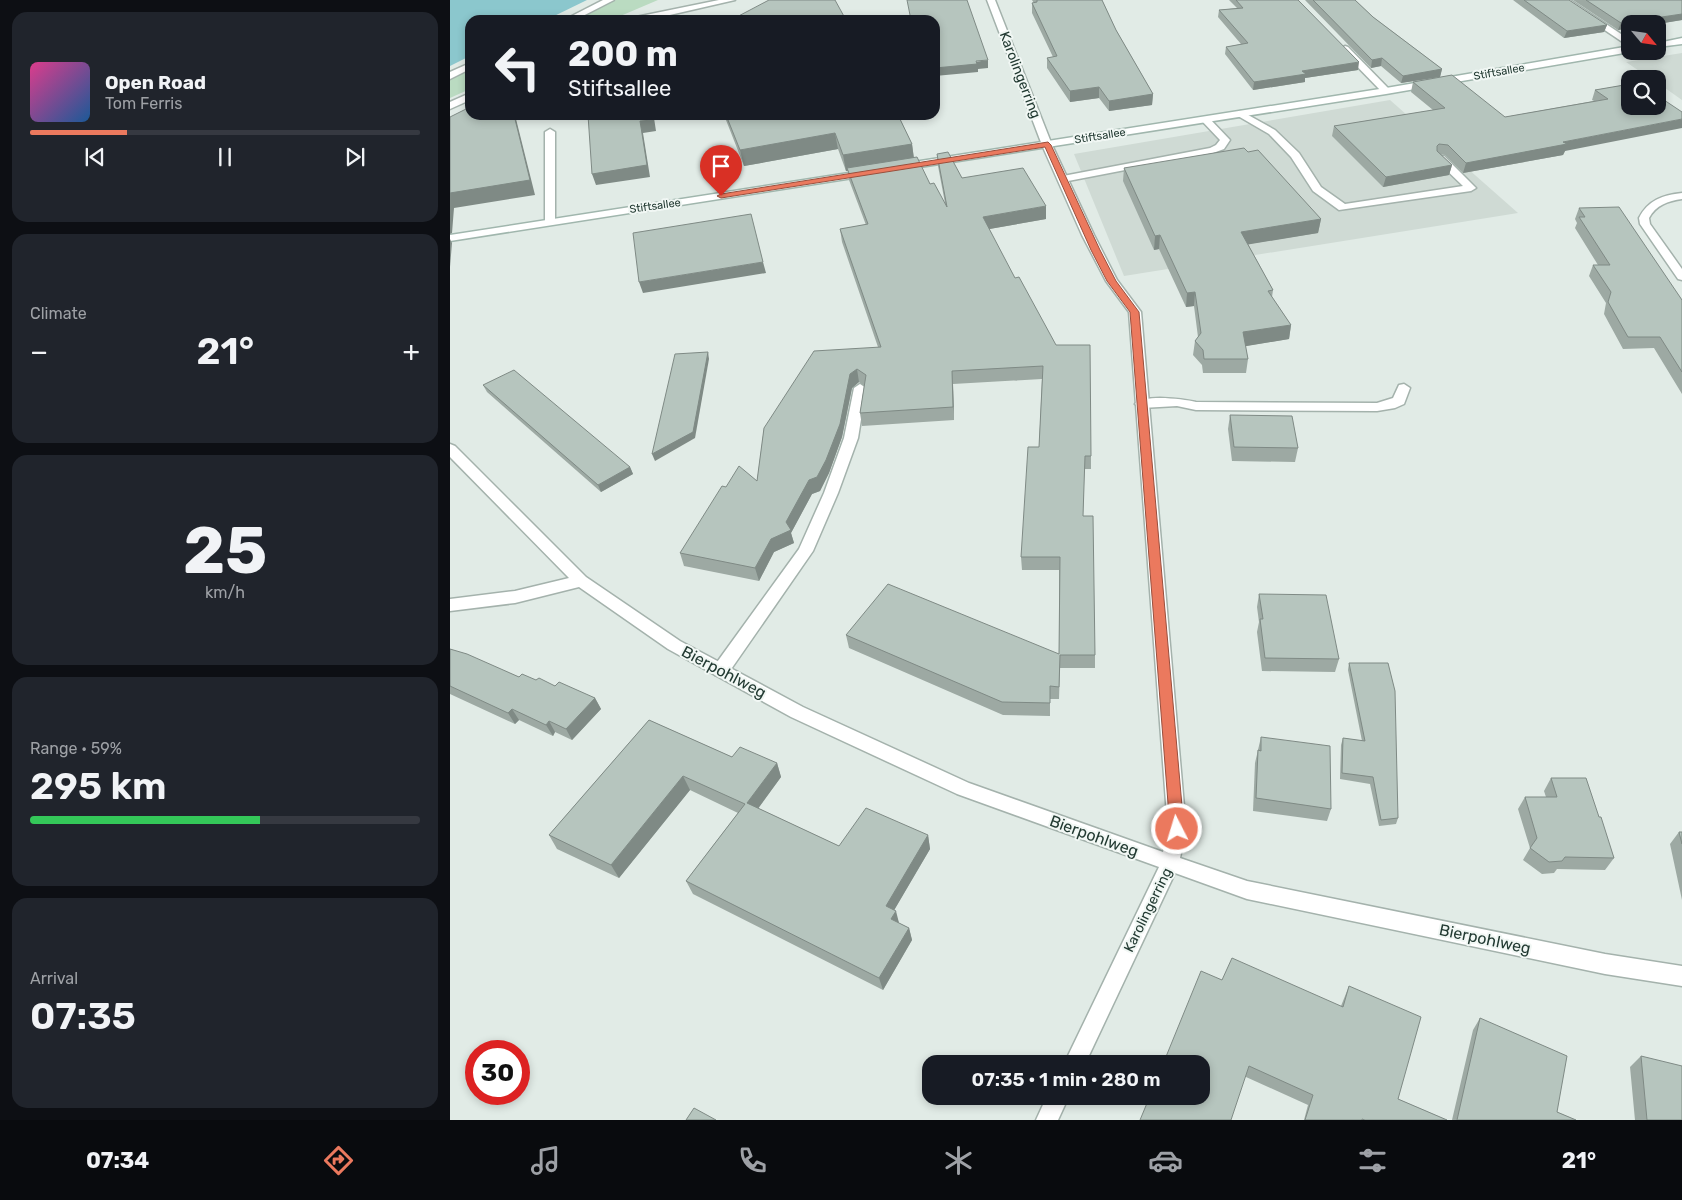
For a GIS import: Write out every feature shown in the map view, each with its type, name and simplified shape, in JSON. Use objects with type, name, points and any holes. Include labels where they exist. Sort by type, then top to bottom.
[{"type":"street","points":[[578,15],[610,0]]},
{"type":"street","points":[[660,15],[731,0]]},
{"type":"street","name":"Karolingerring","points":[[991,0],[1048,145],[1088,235],[1112,281],[1135,312],[1177,829],[1170,863],[1078,1055]]},
{"type":"street","points":[[1564,0],[1621,38]]},
{"type":"street","points":[[1336,39],[1386,91]]},
{"type":"street","points":[[1666,44],[1682,42]]},
{"type":"street","name":"Stiftsallee","points":[[450,238],[1206,120],[1621,52]]},
{"type":"street","points":[[450,76],[465,68]]},
{"type":"street","points":[[450,106],[465,98]]},
{"type":"street","points":[[1241,114],[1272,132],[1295,155],[1317,189],[1344,208],[1471,188],[1440,158]]},
{"type":"street","points":[[1063,179],[1213,150],[1220,147],[1225,140],[1206,120]]},
{"type":"street","points":[[550,132],[550,221]]},
{"type":"street","points":[[1682,196],[1667,198],[1650,208],[1644,218],[1646,224],[1682,277]]},
{"type":"street","points":[[721,670],[806,551],[831,493],[850,438],[860,388]]},
{"type":"street","points":[[1142,404],[1177,402],[1196,406],[1377,407],[1399,401],[1404,388]]},
{"type":"street","name":"Bierpohlweg","points":[[450,449],[581,581],[674,645],[797,712],[963,789],[1248,890],[1605,964],[1682,976]]},
{"type":"street","points":[[450,605],[515,596],[581,581]]},
{"type":"street","points":[[1047,1120],[1054,1105]]},
{"type":"shaded area","points":[[1682,53],[1682,100],[1666,89],[1666,70],[1638,70],[1626,62],[1666,60],[1666,56]]},
{"type":"shaded area","points":[[1390,100],[1518,213],[1124,276],[1074,154]]},
{"type":"green space","points":[[616,0],[658,0],[623,15],[584,15]]},
{"type":"green space","points":[[465,72],[465,91],[450,98],[450,79]]},
{"type":"water","points":[[450,0],[587,0],[556,15],[465,15],[465,58],[450,66]]},
{"type":"building","points":[[769,0],[835,0],[843,15],[740,15]]},
{"type":"building","points":[[907,0],[967,0],[988,60],[976,61],[977,64],[940,68],[940,15],[910,15]]},
{"type":"building","points":[[1037,0],[1102,0],[1116,30],[1153,94],[1109,101],[1099,87],[1070,91],[1047,58],[1057,56],[1032,3],[1037,2]]},
{"type":"building","points":[[1236,0],[1298,0],[1359,62],[1302,71],[1306,74],[1254,82],[1226,47],[1248,43],[1219,10],[1243,8]]},
{"type":"building","points":[[1313,0],[1355,0],[1373,17],[1442,69],[1403,76],[1382,58],[1372,60]]},
{"type":"building","points":[[1524,0],[1569,0],[1607,25],[1567,31]]},
{"type":"building","points":[[1586,0],[1682,0],[1682,14],[1666,16],[1621,15],[1621,23]]},
{"type":"building","points":[[1452,75],[1505,117],[1608,99],[1595,90],[1621,86],[1621,115],[1666,115],[1666,101],[1682,112],[1682,119],[1563,142],[1567,144],[1466,163],[1448,145],[1439,144],[1437,151],[1452,165],[1386,177],[1334,126],[1445,108],[1413,82]]},
{"type":"building","points":[[465,110],[465,120],[515,120],[530,180],[450,193],[450,117]]},
{"type":"building","points":[[588,120],[653,120],[640,121],[647,165],[592,174]]},
{"type":"building","points":[[728,120],[900,120],[912,144],[843,155],[835,133],[740,150]]},
{"type":"building","points":[[1244,148],[1248,152],[1258,150],[1321,219],[1241,232],[1273,290],[1268,291],[1291,325],[1243,332],[1248,359],[1204,359],[1203,350],[1195,341],[1201,333],[1195,292],[1187,293],[1160,235],[1155,236],[1124,168]]},
{"type":"building","points":[[948,152],[962,178],[1023,168],[1046,206],[983,217],[1015,278],[1019,277],[1056,345],[1090,345],[1091,456],[1085,456],[1083,516],[1093,516],[1095,655],[1060,655],[1059,687],[1050,686],[1050,703],[1002,702],[846,635],[888,584],[1059,654],[1060,557],[1021,557],[1028,447],[1039,447],[1043,366],[952,371],[953,407],[860,413],[866,375],[857,369],[850,374],[840,424],[826,460],[817,477],[809,480],[786,522],[791,530],[771,539],[755,568],[680,553],[722,486],[726,487],[739,466],[757,481],[764,428],[814,351],[881,347],[840,229],[868,224],[847,168],[917,157],[930,184],[934,183],[947,207],[937,154]]},
{"type":"building","points":[[1619,207],[1682,300],[1682,372],[1660,337],[1628,337],[1608,302],[1611,292],[1593,265],[1610,265],[1579,217],[1585,217],[1579,208]]},
{"type":"building","points":[[751,214],[763,262],[639,282],[633,233]]},
{"type":"building","points":[[708,352],[693,432],[652,454],[675,354]]},
{"type":"building","points":[[514,370],[630,467],[598,485],[483,385]]},
{"type":"building","points":[[1230,415],[1292,416],[1298,448],[1234,447]]},
{"type":"building","points":[[1259,594],[1326,595],[1339,659],[1265,658],[1260,619],[1263,619]]},
{"type":"building","points":[[450,649],[467,654],[519,677],[522,674],[536,680],[539,678],[555,686],[559,682],[595,698],[566,729],[549,721],[546,725],[512,709],[508,713],[450,686]]},
{"type":"building","points":[[1349,663],[1388,663],[1395,691],[1398,818],[1381,820],[1373,777],[1342,773],[1343,738],[1365,741]]},
{"type":"building","points":[[649,720],[732,757],[740,747],[777,763],[747,803],[839,846],[866,808],[928,835],[886,906],[896,911],[891,919],[909,928],[879,978],[686,881],[745,804],[683,776],[611,865],[549,835]]},
{"type":"building","points":[[1261,737],[1330,746],[1331,809],[1256,798],[1258,750],[1261,751]]},
{"type":"building","points":[[1551,778],[1586,778],[1614,858],[1565,857],[1562,861],[1549,862],[1530,848],[1537,838],[1525,797],[1557,797]]},
{"type":"building","points":[[1679,832],[1682,832],[1682,844]]},
{"type":"building","points":[[1232,958],[1343,1007],[1349,986],[1421,1017],[1398,1099],[1447,1120],[1305,1120],[1313,1095],[1249,1066],[1231,1120],[1140,1120],[1146,1105],[1210,1105],[1210,1055],[1167,1055],[1201,971],[1222,980]]},
{"type":"building","points":[[1480,1018],[1567,1056],[1557,1112],[1576,1120],[1457,1120]]},
{"type":"building","points":[[1641,1056],[1682,1066],[1682,1120],[1647,1120]]},
{"type":"building","points":[[694,1108],[716,1120],[686,1120]]},
{"type":"route","points":[[721,196],[1048,145],[1088,235],[1112,281],[1135,312],[1177,829]]}]
